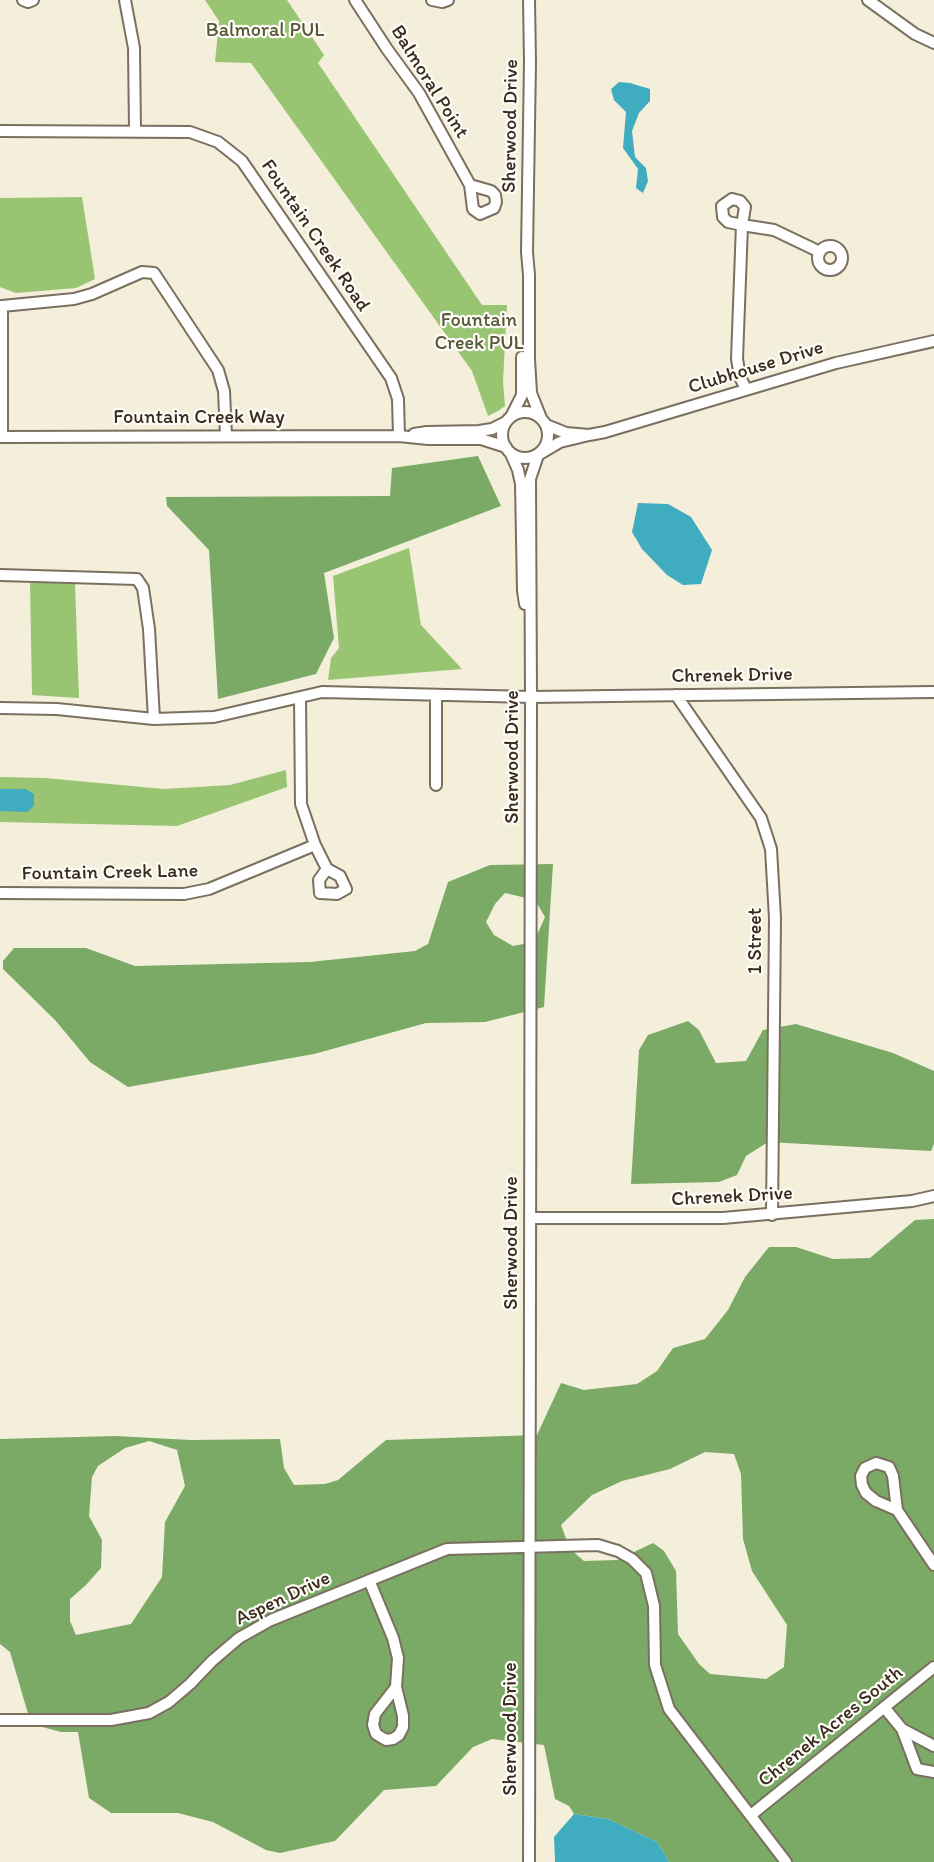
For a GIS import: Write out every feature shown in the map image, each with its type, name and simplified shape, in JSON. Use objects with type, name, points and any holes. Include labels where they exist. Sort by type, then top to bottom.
[{"type":"street","points":[[23,0],[28,2],[33,0]]},
{"type":"street","points":[[125,0],[134,48],[135,130]]},
{"type":"street","name":"Balmoral Point","points":[[356,0],[387,49],[419,93],[470,184]]},
{"type":"street","points":[[432,0],[442,2],[448,0]]},
{"type":"street","name":"Sherwood Drive","points":[[529,0],[527,252],[530,386],[533,401],[543,421]]},
{"type":"street","points":[[868,0],[915,34],[934,43]]},
{"type":"street","name":"Fountain Creek Road","points":[[0,131],[190,132],[218,142],[242,161],[391,378],[398,399],[399,436]]},
{"type":"street","points":[[746,389],[740,377],[737,359],[742,225],[774,230],[820,252]]},
{"type":"street","name":"Sherwood Drive","points":[[509,420],[520,402],[522,390],[523,283],[527,252]]},
{"type":"street","points":[[1,437],[2,306],[74,299],[92,294],[142,272],[154,273],[218,370],[224,391],[226,436]]},
{"type":"street","name":"Clubhouse Drive","points":[[538,455],[560,442],[605,432],[836,363],[934,341]]},
{"type":"street","points":[[526,412],[543,421],[548,431],[547,445],[538,455],[524,458],[508,451],[502,435],[509,420],[526,412]]},
{"type":"street","name":"Fountain Creek Way","points":[[399,436],[427,432],[479,431],[492,429],[509,420]]},
{"type":"street","name":"Clubhouse Drive","points":[[543,421],[560,431],[589,435]]},
{"type":"street","name":"Fountain Creek Way","points":[[1,437],[399,436],[428,439],[481,439],[508,451]]},
{"type":"street","name":"Sherwood Drive","points":[[508,451],[520,476],[523,591],[531,625]]},
{"type":"street","name":"Sherwood Drive","points":[[529,1862],[530,479],[538,455]]},
{"type":"street","points":[[0,575],[137,579],[143,588],[149,629],[154,719]]},
{"type":"street","name":"Chrenek Drive","points":[[0,708],[57,709],[154,719],[214,717],[322,692],[531,697],[934,692]]},
{"type":"street","points":[[436,695],[436,785]]},
{"type":"street","name":"1 Street","points":[[676,695],[761,818],[771,849],[775,918],[772,1215]]},
{"type":"street","points":[[300,697],[301,804],[315,845],[327,869]]},
{"type":"street","name":"Fountain Creek Lane","points":[[0,893],[184,894],[209,889],[315,845]]},
{"type":"street","name":"Chrenek Drive","points":[[530,1218],[723,1218],[912,1201],[934,1196]]},
{"type":"street","points":[[897,1510],[876,1501],[866,1493],[861,1476],[865,1468],[876,1463],[889,1467],[893,1476],[897,1510],[934,1565]]},
{"type":"street","name":"Aspen Drive","points":[[0,1720],[111,1720],[149,1713],[169,1702],[239,1638],[271,1620],[447,1549],[597,1545],[618,1551],[632,1559],[646,1573],[654,1606],[655,1665],[669,1709],[786,1862]]},
{"type":"street","points":[[369,1580],[393,1638],[398,1658],[396,1687]]},
{"type":"street","name":"Chrenek Acres South","points":[[751,1815],[934,1667]]},
{"type":"street","points":[[884,1707],[902,1729],[917,1769],[934,1772]]},
{"type":"street","points":[[902,1729],[934,1746]]},
{"type":"green space","name":"Fountain Creek PUL","points":[[205,0],[287,0],[324,55],[318,63],[482,305],[507,305],[503,382],[505,406],[488,416],[472,371],[251,63],[215,62],[219,21]]},
{"type":"green space","points":[[82,197],[95,279],[76,288],[16,293],[0,287],[0,198]]},
{"type":"green space","points":[[478,456],[501,506],[324,573],[334,638],[316,674],[218,699],[209,550],[167,506],[166,497],[390,496],[392,468]]},
{"type":"green space","points":[[409,548],[421,625],[462,669],[328,680],[331,658],[339,648],[333,576]]},
{"type":"green space","points":[[30,582],[75,584],[79,698],[32,695]]},
{"type":"green space","points":[[286,770],[287,787],[177,826],[0,822],[0,777],[45,778],[164,789],[230,785]]},
{"type":"green space","points":[[553,864],[544,1007],[485,1022],[426,1023],[314,1054],[128,1087],[90,1062],[55,1020],[3,969],[3,961],[14,948],[86,948],[135,966],[310,962],[415,951],[428,944],[448,882],[490,865]],"holes":[[[505,893],[535,900],[545,917],[534,942],[513,946],[494,935],[486,922],[495,904]]]},
{"type":"green space","points":[[688,1021],[699,1030],[716,1063],[746,1061],[763,1030],[796,1024],[893,1053],[934,1071],[934,1144],[931,1151],[768,1142],[746,1156],[737,1175],[719,1182],[631,1184],[639,1050],[648,1035]]},
{"type":"green space","points":[[934,1219],[934,1862],[669,1862],[657,1842],[608,1819],[574,1814],[569,1806],[555,1799],[544,1745],[492,1739],[473,1747],[436,1786],[384,1790],[335,1841],[280,1853],[266,1850],[213,1822],[178,1813],[111,1813],[89,1798],[78,1732],[61,1732],[31,1724],[10,1652],[0,1644],[0,1439],[115,1436],[191,1440],[280,1439],[284,1468],[294,1485],[325,1484],[338,1480],[386,1440],[537,1435],[561,1383],[584,1390],[637,1384],[657,1371],[673,1348],[705,1339],[728,1310],[745,1277],[769,1247],[796,1247],[833,1259],[870,1258],[915,1220]],"holes":[[[149,1441],[177,1450],[185,1486],[165,1522],[162,1577],[131,1624],[76,1635],[70,1621],[70,1599],[101,1568],[102,1540],[89,1516],[92,1477],[98,1466],[125,1448]],[[705,1452],[734,1454],[741,1474],[743,1539],[752,1571],[787,1625],[784,1667],[766,1679],[710,1674],[699,1664],[678,1634],[676,1571],[664,1551],[653,1543],[617,1560],[584,1561],[570,1549],[561,1525],[592,1495],[622,1481],[670,1469]]]},
{"type":"water","points":[[619,82],[650,89],[650,101],[639,113],[632,131],[635,157],[646,168],[648,181],[643,193],[636,188],[638,169],[623,148],[626,112],[614,100],[611,89]]},
{"type":"water","points":[[638,503],[668,504],[691,517],[712,550],[701,584],[683,585],[667,575],[642,549],[632,532]]},
{"type":"water","points":[[0,789],[26,789],[34,794],[34,806],[27,812],[0,811]]},
{"type":"water","points":[[574,1814],[608,1819],[657,1842],[669,1862],[555,1862],[554,1837]]},
{"type":"park label","name":"Balmoral PUL","points":[[265,31]]}]
